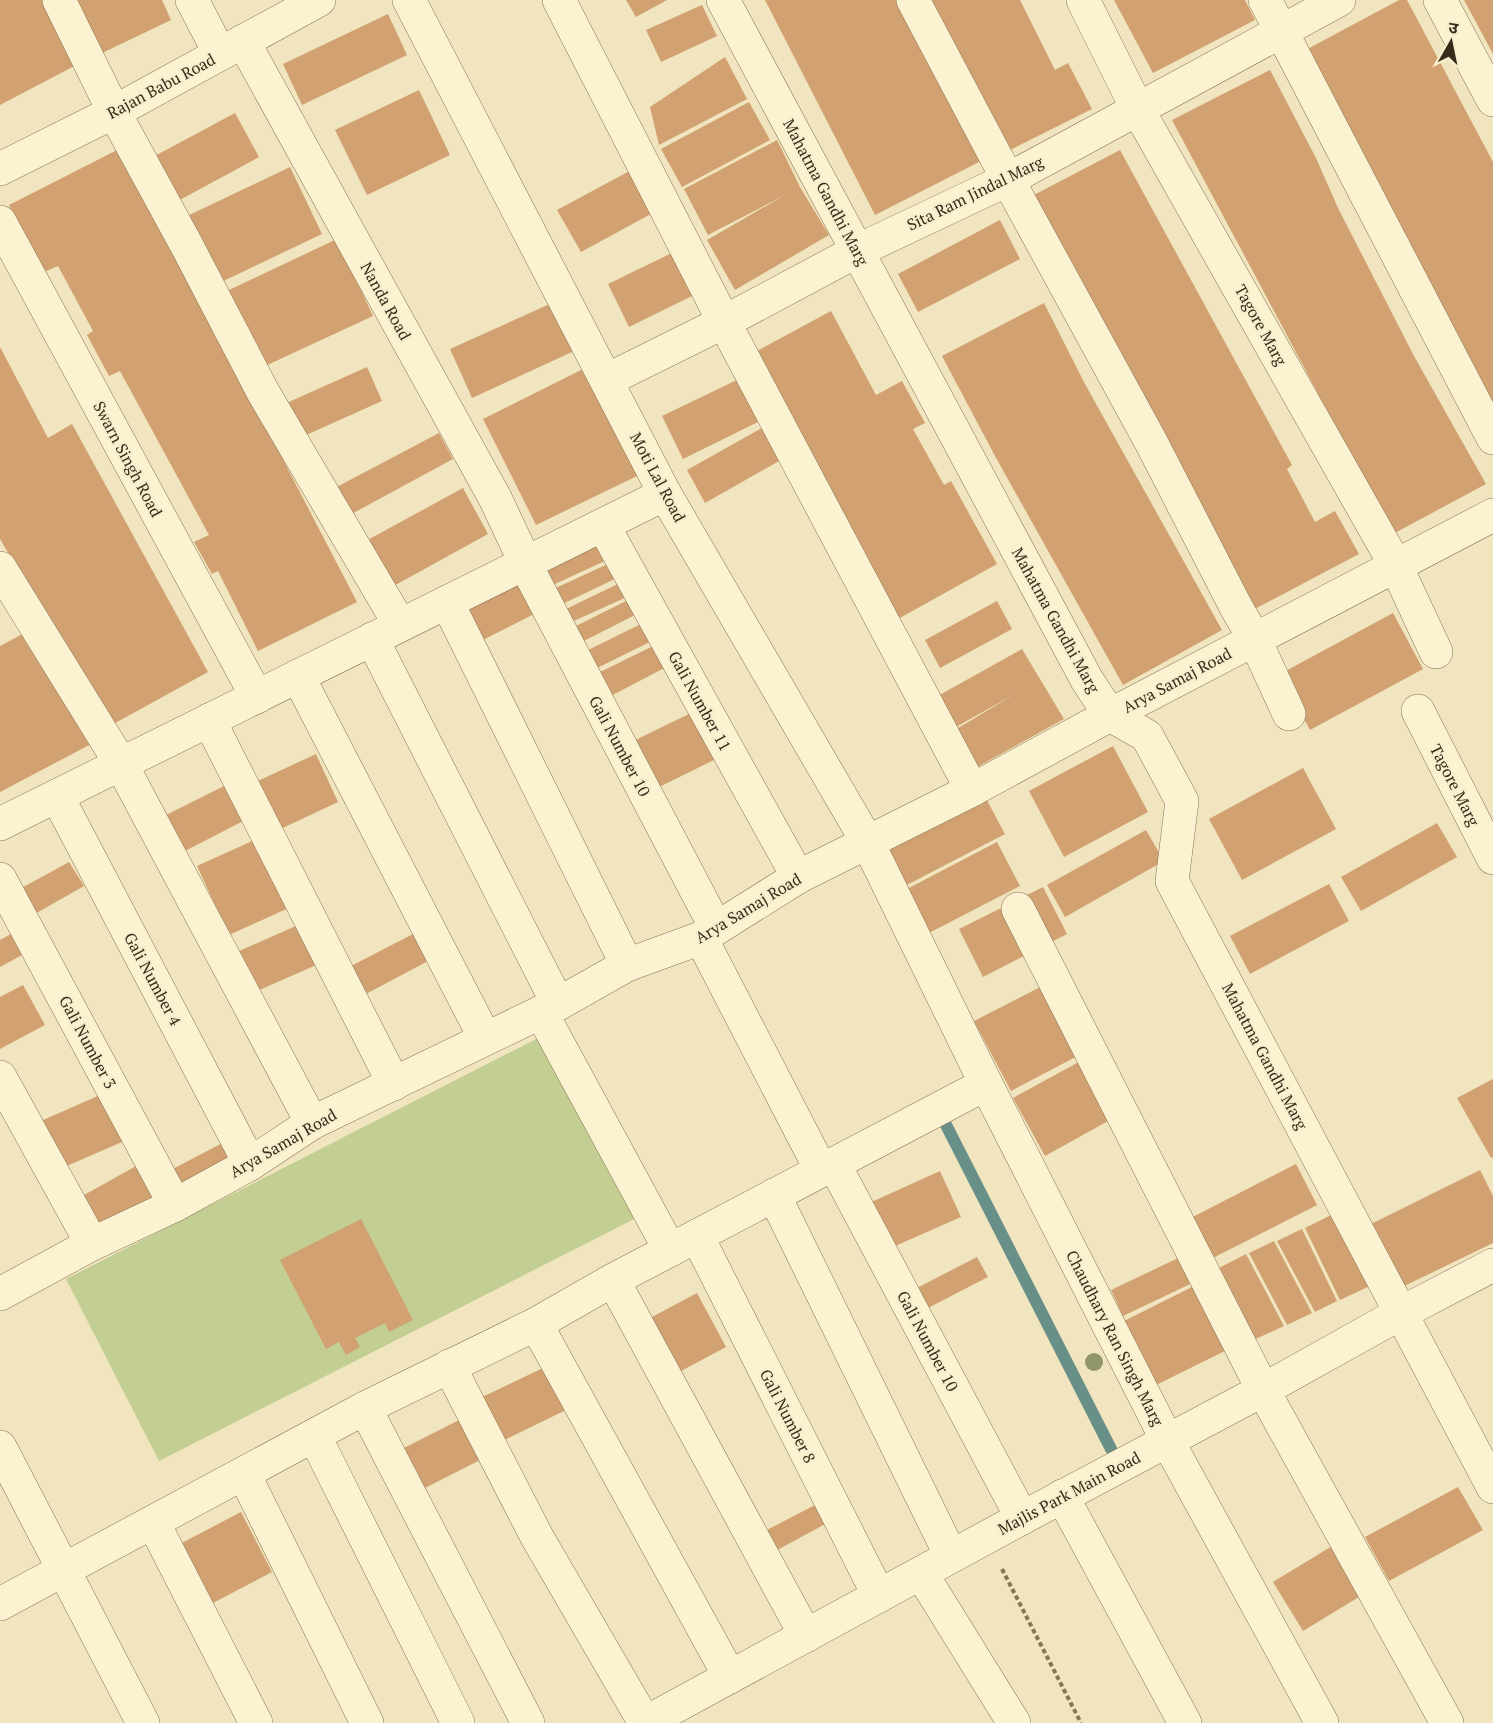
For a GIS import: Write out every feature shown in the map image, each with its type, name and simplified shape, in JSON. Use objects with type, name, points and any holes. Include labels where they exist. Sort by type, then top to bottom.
[{"type":"street","name":"Gali Number 8","points":[[59,0],[114,112],[187,246],[386,632],[549,1008],[684,1243],[879,1596]]},
{"type":"street","name":"Nanda Road","points":[[192,0],[231,48],[495,498],[526,563]]},
{"type":"street","name":"Rajan Babu Road","points":[[0,169],[114,112],[319,0]]},
{"type":"street","name":"Moti Lal Road","points":[[409,0],[665,494],[868,843],[919,947]]},
{"type":"street","points":[[559,0],[724,322],[972,790]]},
{"type":"street","name":"Mahatma Gandhi Marg","points":[[723,0],[1087,680],[1110,715],[1147,736],[1182,801],[1172,881],[1493,1487]]},
{"type":"street","points":[[914,0],[1255,640],[1289,714]]},
{"type":"street","name":"Tagore Marg","points":[[1083,0],[1137,108],[1396,566],[1436,652]]},
{"type":"street","points":[[1265,0],[1493,438]]},
{"type":"street","name":"Sita Ram Jindal Marg","points":[[607,380],[724,322],[857,251],[1009,179],[1137,108],[1282,33],[1339,0]]},
{"type":"street","points":[[1440,0],[1493,100]]},
{"type":"street","name":"Swarn Singh Road","points":[[0,222],[257,697]]},
{"type":"street","points":[[0,824],[665,494]]},
{"type":"street","name":"Arya Samaj Road","points":[[0,1294],[92,1244],[175,1205],[250,1164],[312,1124],[549,1008],[627,965],[708,933],[798,877],[972,790],[1110,715],[1493,515]]},
{"type":"street","name":"Gali Number 11","points":[[603,525],[798,877]]},
{"type":"street","name":"Gali Number 10","points":[[526,563],[708,933],[827,1167],[1022,1518]]},
{"type":"street","points":[[0,568],[121,764],[312,1124]]},
{"type":"street","points":[[447,602],[627,965]]},
{"type":"street","points":[[298,676],[485,1038]]},
{"type":"street","name":"Tagore Marg","points":[[1418,711],[1493,858]]},
{"type":"street","points":[[209,720],[394,1084]]},
{"type":"street","name":"Gali Number 4","points":[[57,796],[250,1164]]},
{"type":"street","name":"Gali Number 3","points":[[0,879],[175,1205]]},
{"type":"street","points":[[1018,909],[1263,1390],[1447,1723]]},
{"type":"street","name":"Chaudhary Ran Singh Marg","points":[[919,947],[1167,1440],[1322,1723]]},
{"type":"street","points":[[0,1077],[92,1244]]},
{"type":"street","points":[[0,1604],[315,1437],[365,1408],[536,1324],[613,1280],[986,1084]]},
{"type":"street","points":[[774,1195],[951,1556]]},
{"type":"street","name":"Majlis Park Main Road","points":[[645,1723],[1493,1265]]},
{"type":"street","points":[[613,1280],[806,1636]]},
{"type":"street","points":[[536,1324],[730,1677]]},
{"type":"street","points":[[449,1366],[537,1537],[645,1723]]},
{"type":"street","points":[[365,1408],[528,1723]]},
{"type":"street","points":[[315,1437],[458,1723]]},
{"type":"street","points":[[2,1456],[144,1723]]},
{"type":"street","points":[[244,1474],[367,1723]]},
{"type":"street","points":[[1062,1496],[1185,1723]]},
{"type":"street","points":[[153,1522],[256,1723]]},
{"type":"street","points":[[921,1573],[1014,1723]]},
{"type":"path","points":[[986,1538],[1081,1723]]},
{"type":"green space","points":[[544,1035],[638,1217],[159,1461],[66,1279]]},
{"type":"building","points":[[0,0],[48,0],[82,62],[0,105]]},
{"type":"building","points":[[71,0],[162,0],[171,20],[98,55]]},
{"type":"building","points":[[626,0],[667,0],[636,17]]},
{"type":"building","points":[[765,0],[899,0],[983,160],[875,215]]},
{"type":"building","points":[[925,0],[1020,0],[1055,70],[1068,63],[1092,109],[1004,153]]},
{"type":"building","points":[[1114,0],[1245,0],[1255,20],[1153,73]]},
{"type":"building","points":[[1399,0],[1407,0],[1493,162],[1493,420],[1300,53]]},
{"type":"building","points":[[1464,0],[1493,0],[1493,54],[1477,24]]},
{"type":"building","points":[[702,5],[717,36],[661,62],[646,30]]},
{"type":"building","points":[[388,14],[407,55],[302,105],[283,64]]},
{"type":"building","points":[[725,57],[747,99],[659,145],[650,107]]},
{"type":"building","points":[[1270,70],[1414,356],[1486,484],[1393,534],[1172,120]]},
{"type":"building","points":[[419,90],[450,155],[367,195],[335,130]]},
{"type":"building","points":[[749,102],[770,140],[682,187],[661,149]]},
{"type":"building","points":[[235,113],[259,157],[176,202],[151,158]]},
{"type":"building","points":[[777,140],[800,187],[829,235],[735,290],[707,240],[785,195],[708,235],[684,189]]},
{"type":"building","points":[[121,148],[357,602],[258,651],[218,571],[212,574],[194,542],[209,535],[120,371],[109,376],[87,335],[93,331],[58,266],[44,272],[9,205]]},
{"type":"building","points":[[1120,150],[1292,465],[1287,469],[1315,522],[1335,511],[1359,554],[1249,612],[1028,198]]},
{"type":"building","points":[[290,167],[322,234],[215,285],[183,218]]},
{"type":"building","points":[[637,167],[660,209],[581,252],[557,210]]},
{"type":"building","points":[[1000,220],[1020,259],[918,312],[898,274]]},
{"type":"building","points":[[337,239],[373,316],[263,367],[227,291]]},
{"type":"building","points":[[676,251],[696,294],[629,327],[608,284]]},
{"type":"building","points":[[552,303],[574,351],[472,398],[450,349]]},
{"type":"building","points":[[1044,303],[1085,384],[1222,630],[1123,685],[942,356]]},
{"type":"building","points":[[831,311],[876,395],[902,381],[925,423],[913,429],[944,485],[951,481],[997,564],[898,619],[757,351]]},
{"type":"building","points":[[0,347],[48,438],[72,424],[208,672],[108,727],[0,539]]},
{"type":"building","points":[[367,367],[382,401],[295,440],[280,406]]},
{"type":"building","points":[[583,369],[637,476],[536,525],[483,419]]},
{"type":"building","points":[[741,378],[762,420],[683,459],[662,416]]},
{"type":"building","points":[[767,425],[786,457],[705,503],[687,470]]},
{"type":"building","points":[[439,433],[453,459],[346,517],[331,490]]},
{"type":"building","points":[[463,488],[488,534],[390,588],[364,542]]},
{"type":"building","points":[[603,543],[607,560],[544,589],[538,576]]},
{"type":"building","points":[[610,563],[619,577],[554,608],[547,592]]},
{"type":"building","points":[[521,578],[538,612],[477,643],[460,609]]},
{"type":"building","points":[[626,580],[629,596],[565,625],[560,612]]},
{"type":"building","points":[[632,598],[639,613],[576,645],[570,629]]},
{"type":"building","points":[[997,601],[1012,629],[940,668],[925,640]]},
{"type":"building","points":[[1393,613],[1423,669],[1310,730],[1280,674]]},
{"type":"building","points":[[645,622],[656,639],[589,672],[580,654]]},
{"type":"building","points":[[34,628],[95,742],[0,792],[0,646]]},
{"type":"building","points":[[657,644],[670,665],[605,699],[592,676]]},
{"type":"building","points":[[1022,649],[1064,719],[970,771],[953,731],[1015,694],[954,728],[936,697]]},
{"type":"building","points":[[693,712],[718,758],[653,790],[627,744]]},
{"type":"building","points":[[1113,746],[1148,812],[1064,857],[1029,791]]},
{"type":"building","points":[[316,754],[338,802],[270,834],[247,786]]},
{"type":"building","points":[[1303,768],[1336,829],[1242,880],[1209,819]]},
{"type":"building","points":[[234,781],[253,816],[185,851],[166,815]]},
{"type":"building","points":[[983,793],[1005,834],[903,887],[882,845]]},
{"type":"building","points":[[1437,823],[1457,857],[1361,911],[1341,877]]},
{"type":"building","points":[[1146,830],[1164,861],[1065,917],[1047,885]]},
{"type":"building","points":[[261,837],[293,906],[229,935],[197,866]]},
{"type":"building","points":[[997,842],[1020,886],[927,934],[905,890]]},
{"type":"building","points":[[69,862],[84,886],[33,915],[18,890]]},
{"type":"building","points":[[1329,884],[1349,921],[1250,974],[1230,936]]},
{"type":"building","points":[[1043,887],[1067,934],[983,977],[959,929]]},
{"type":"building","points":[[305,922],[323,962],[255,992],[237,952]]},
{"type":"building","points":[[22,928],[33,949],[0,967],[0,940]]},
{"type":"building","points":[[415,933],[430,960],[364,995],[349,967]]},
{"type":"building","points":[[1052,981],[1089,1050],[1011,1091],[974,1021]]},
{"type":"building","points":[[23,985],[45,1025],[0,1049],[0,997]]},
{"type":"building","points":[[1097,1052],[1128,1110],[1045,1156],[1013,1098]]},
{"type":"building","points":[[1493,1079],[1493,1157],[1491,1158],[1457,1098]]},
{"type":"building","points":[[107,1092],[129,1139],[55,1171],[34,1124]]},
{"type":"building","points":[[232,1138],[243,1159],[180,1191],[169,1171]]},
{"type":"building","points":[[145,1161],[168,1201],[100,1239],[77,1199]]},
{"type":"building","points":[[1296,1164],[1317,1205],[1201,1264],[1207,1276],[1123,1316],[1111,1290],[1195,1250],[1181,1223]]},
{"type":"building","points":[[1480,1170],[1493,1196],[1493,1243],[1394,1291],[1363,1228]]},
{"type":"building","points":[[940,1171],[961,1217],[886,1250],[865,1205]]},
{"type":"building","points":[[1335,1213],[1370,1286],[1340,1300],[1305,1228]]},
{"type":"building","points":[[361,1219],[413,1320],[389,1332],[385,1323],[355,1338],[360,1347],[346,1355],[339,1342],[326,1349],[280,1260]]},
{"type":"building","points":[[1302,1229],[1337,1301],[1315,1312],[1277,1241]]},
{"type":"building","points":[[1274,1241],[1312,1313],[1287,1325],[1249,1253]]},
{"type":"building","points":[[1246,1254],[1284,1326],[1249,1342],[1215,1270]]},
{"type":"building","points":[[977,1257],[988,1277],[926,1309],[913,1290]]},
{"type":"building","points":[[1206,1280],[1239,1344],[1154,1386],[1122,1322]]},
{"type":"building","points":[[697,1293],[726,1347],[668,1378],[639,1324]]},
{"type":"building","points":[[547,1366],[568,1409],[498,1443],[476,1400]]},
{"type":"building","points":[[469,1415],[490,1455],[417,1492],[396,1452]]},
{"type":"building","points":[[1458,1487],[1483,1530],[1389,1581],[1365,1537]]},
{"type":"building","points":[[819,1503],[829,1522],[768,1555],[757,1535]]},
{"type":"building","points":[[241,1512],[272,1572],[209,1605],[178,1545]]},
{"type":"building","points":[[1342,1540],[1372,1589],[1303,1631],[1273,1582]]},
{"type":"waterway","points":[[941,1115],[1111,1449]]}]
